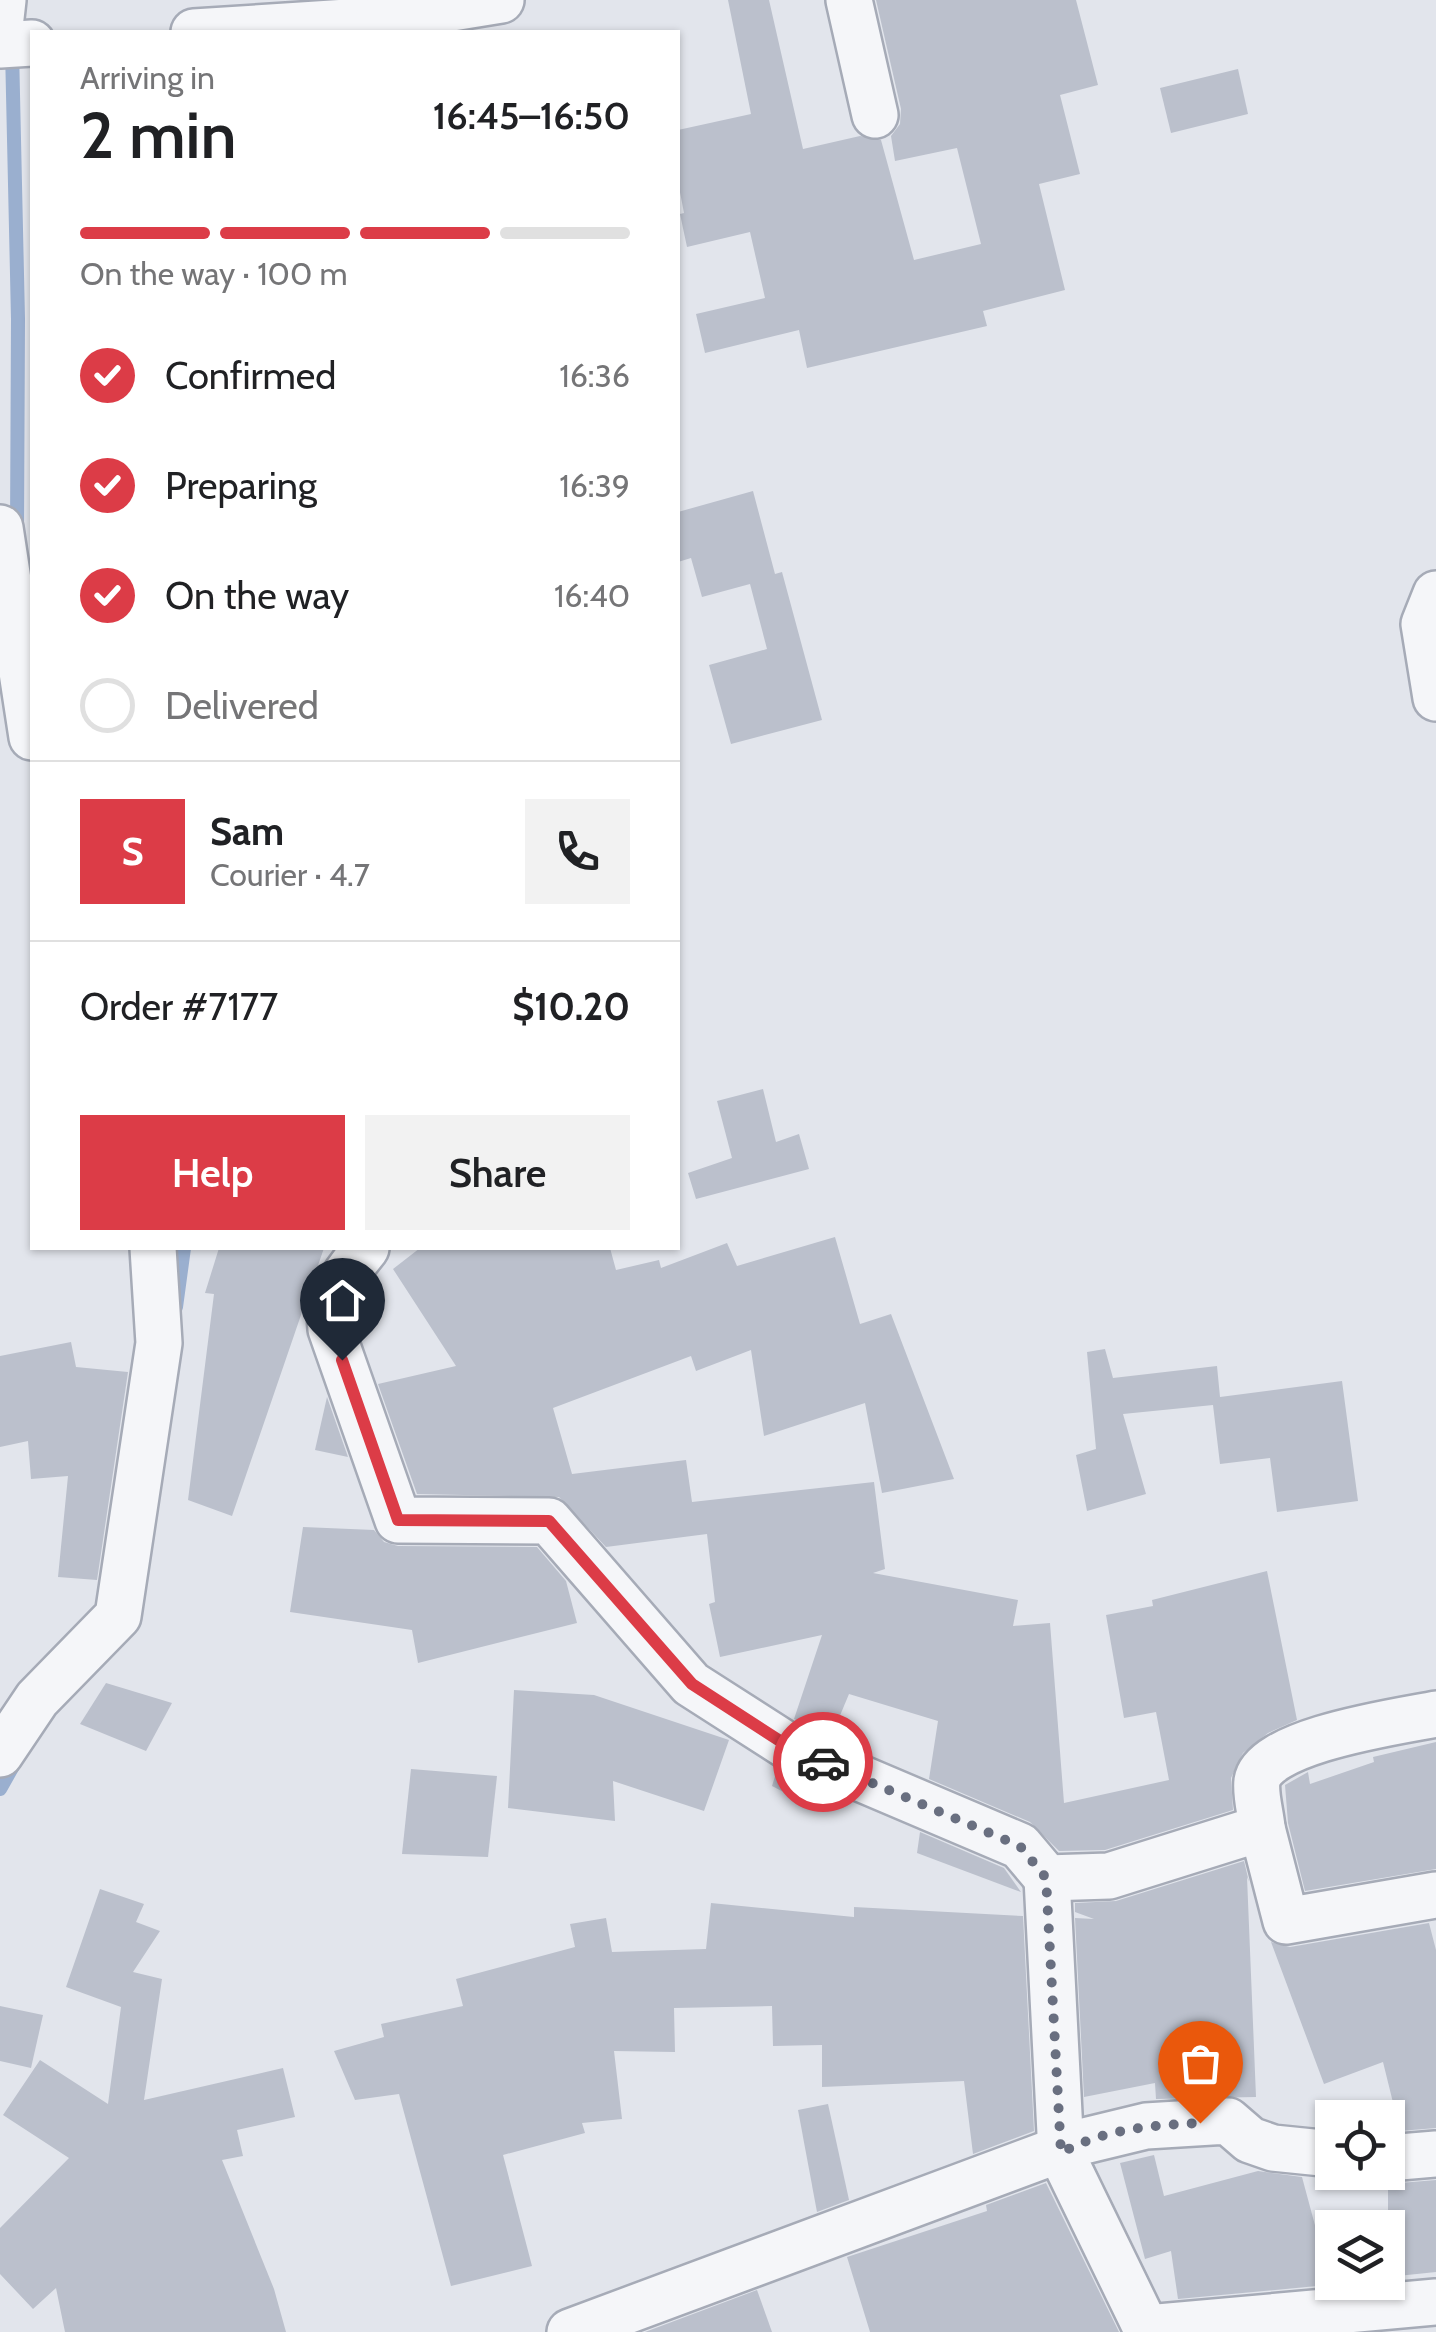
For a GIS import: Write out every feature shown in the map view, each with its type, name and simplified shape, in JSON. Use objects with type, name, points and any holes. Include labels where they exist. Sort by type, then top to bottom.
[{"type":"street","points":[[4,0],[15,40]]},
{"type":"street","points":[[256,30],[379,26],[501,0]]},
{"type":"street","points":[[849,0],[875,115]]},
{"type":"street","points":[[0,528],[30,724]]},
{"type":"street","points":[[1436,594],[1424,624],[1436,698]]},
{"type":"street","points":[[0,1754],[37,1699],[118,1616],[159,1342],[154,1250]]},
{"type":"street","points":[[364,1250],[331,1291],[331,1328],[398,1520],[549,1521],[692,1684],[794,1750],[1020,1846],[1046,1878],[1061,2153],[1148,2330],[1436,2302]]},
{"type":"street","points":[[1436,1714],[1342,1733],[1288,1752],[1264,1768],[1257,1780],[1262,1828],[1286,1921],[1436,1896]]},
{"type":"street","points":[[1046,1878],[1109,1876],[1262,1828]]},
{"type":"street","points":[[570,2332],[635,2322],[1061,2153],[1080,2142],[1146,2126],[1228,2122],[1250,2140],[1272,2148],[1315,2152]]},
{"type":"street","points":[[1405,2157],[1436,2154]]},
{"type":"building","points":[[728,0],[769,0],[803,149],[860,136],[881,140],[914,260],[981,244],[957,148],[895,161],[891,136],[900,124],[901,109],[876,0],[1076,0],[1098,85],[1060,95],[1080,174],[1039,184],[1065,290],[983,311],[987,326],[807,368],[799,330],[705,353],[696,314],[765,298],[750,232],[687,247],[680,214],[684,213],[680,192],[680,130],[751,114]]},
{"type":"building","points":[[1238,69],[1248,114],[1171,133],[1160,88]]},
{"type":"building","points":[[753,491],[775,574],[782,572],[822,720],[731,744],[709,665],[767,649],[750,584],[702,597],[691,558],[680,561],[680,511]]},
{"type":"building","points":[[763,1089],[776,1142],[799,1134],[809,1169],[696,1199],[688,1173],[732,1158],[717,1101]]},
{"type":"building","points":[[835,1237],[860,1324],[891,1314],[954,1479],[882,1493],[865,1403],[764,1436],[751,1350],[696,1371],[691,1356],[553,1408],[572,1474],[686,1460],[692,1502],[874,1482],[885,1569],[873,1573],[1018,1600],[1013,1626],[1050,1623],[1064,1803],[1169,1780],[1156,1712],[1124,1718],[1106,1615],[1153,1606],[1152,1600],[1267,1571],[1297,1720],[1268,1733],[1243,1753],[1231,1778],[1233,1810],[1105,1850],[1059,1851],[1030,1822],[929,1779],[938,1721],[849,1694],[831,1737],[794,1719],[822,1635],[720,1657],[709,1604],[715,1602],[707,1534],[606,1547],[559,1497],[417,1494],[378,1384],[456,1366],[393,1269],[417,1250],[611,1250],[616,1270],[659,1260],[661,1268],[727,1243],[737,1266]]},
{"type":"building","points":[[218,1250],[323,1250],[232,1516],[188,1500],[214,1294],[205,1293]]},
{"type":"building","points":[[71,1342],[76,1367],[128,1372],[97,1580],[58,1577],[68,1476],[31,1479],[28,1441],[0,1447],[0,1356]]},
{"type":"building","points":[[1105,1349],[1113,1378],[1217,1366],[1220,1397],[1342,1381],[1358,1501],[1277,1512],[1270,1458],[1220,1464],[1213,1405],[1123,1414],[1146,1494],[1087,1511],[1076,1455],[1096,1449],[1087,1352]]},
{"type":"building","points":[[327,1397],[348,1457],[315,1450]]},
{"type":"building","points":[[303,1527],[374,1530],[384,1542],[398,1546],[537,1547],[566,1581],[577,1623],[418,1663],[412,1630],[290,1612]]},
{"type":"building","points":[[106,1683],[172,1703],[146,1751],[80,1724]]},
{"type":"building","points":[[514,1690],[594,1695],[729,1740],[704,1811],[613,1781],[615,1821],[508,1808]]},
{"type":"building","points":[[1436,1742],[1436,1869],[1305,1891],[1288,1823],[1285,1785],[1308,1772],[1310,1784],[1374,1762],[1373,1757]]},
{"type":"building","points":[[411,1769],[497,1776],[488,1857],[402,1854]]},
{"type":"building","points":[[777,1770],[808,1784],[799,1800],[772,1786]]},
{"type":"building","points":[[920,1832],[1004,1868],[1021,1892],[917,1853]]},
{"type":"building","points":[[1244,1861],[1249,1882],[1247,1877],[1256,2097],[1156,2099],[1155,2083],[1084,2097],[1075,1918],[1094,1919],[1075,1912],[1075,1903],[1116,1901]]},
{"type":"building","points":[[100,1889],[144,1904],[136,1922],[160,1931],[133,1972],[162,1979],[144,2100],[283,2068],[295,2117],[237,2130],[243,2156],[222,2160],[274,2289],[286,2332],[65,2332],[56,2288],[33,2309],[0,2274],[0,2228],[69,2158],[3,2115],[40,2060],[108,2104],[121,2007],[66,1987]]},
{"type":"building","points":[[711,1903],[854,1917],[854,1907],[1023,1916],[1034,2131],[973,2154],[964,2081],[822,2087],[822,2045],[773,2046],[772,2006],[674,2008],[675,2052],[614,2051],[622,2119],[582,2123],[585,2133],[503,2155],[532,2266],[451,2286],[399,2094],[355,2100],[334,2051],[384,2037],[381,2024],[463,2006],[456,1979],[575,1947],[570,1924],[606,1918],[612,1952],[706,1949]]},
{"type":"building","points":[[1429,1923],[1436,1950],[1436,2128],[1405,2131],[1405,2100],[1392,2100],[1383,2062],[1324,2084],[1271,1942],[1290,1947]]},
{"type":"building","points":[[0,2006],[43,2015],[31,2068],[0,2061]]},
{"type":"building","points":[[828,2104],[849,2200],[817,2212],[798,2110]]},
{"type":"building","points":[[1154,2155],[1164,2196],[1258,2171],[1302,2177],[1315,2225],[1315,2286],[1178,2299],[1171,2251],[1145,2259],[1120,2163]]},
{"type":"building","points":[[1436,2180],[1436,2272],[1405,2275],[1405,2210],[1388,2210],[1388,2190],[1405,2190],[1405,2183]]},
{"type":"building","points":[[1046,2183],[1119,2332],[870,2332],[847,2257],[987,2211],[986,2205]]},
{"type":"building","points":[[757,2290],[772,2332],[645,2332]]},
{"type":"waterway","points":[[12,49],[18,319],[17,533]]},
{"type":"waterway","points":[[176,1307],[184,1250]]},
{"type":"waterway","points":[[0,1789],[17,1759]]},
{"type":"way so far","points":[[823,1762],[1020,1846],[1046,1878],[1061,2153],[1080,2142],[1146,2126],[1200,2123]]},
{"type":"route","points":[[342,1360],[398,1520],[549,1521],[692,1684],[794,1750],[823,1762]]}]
